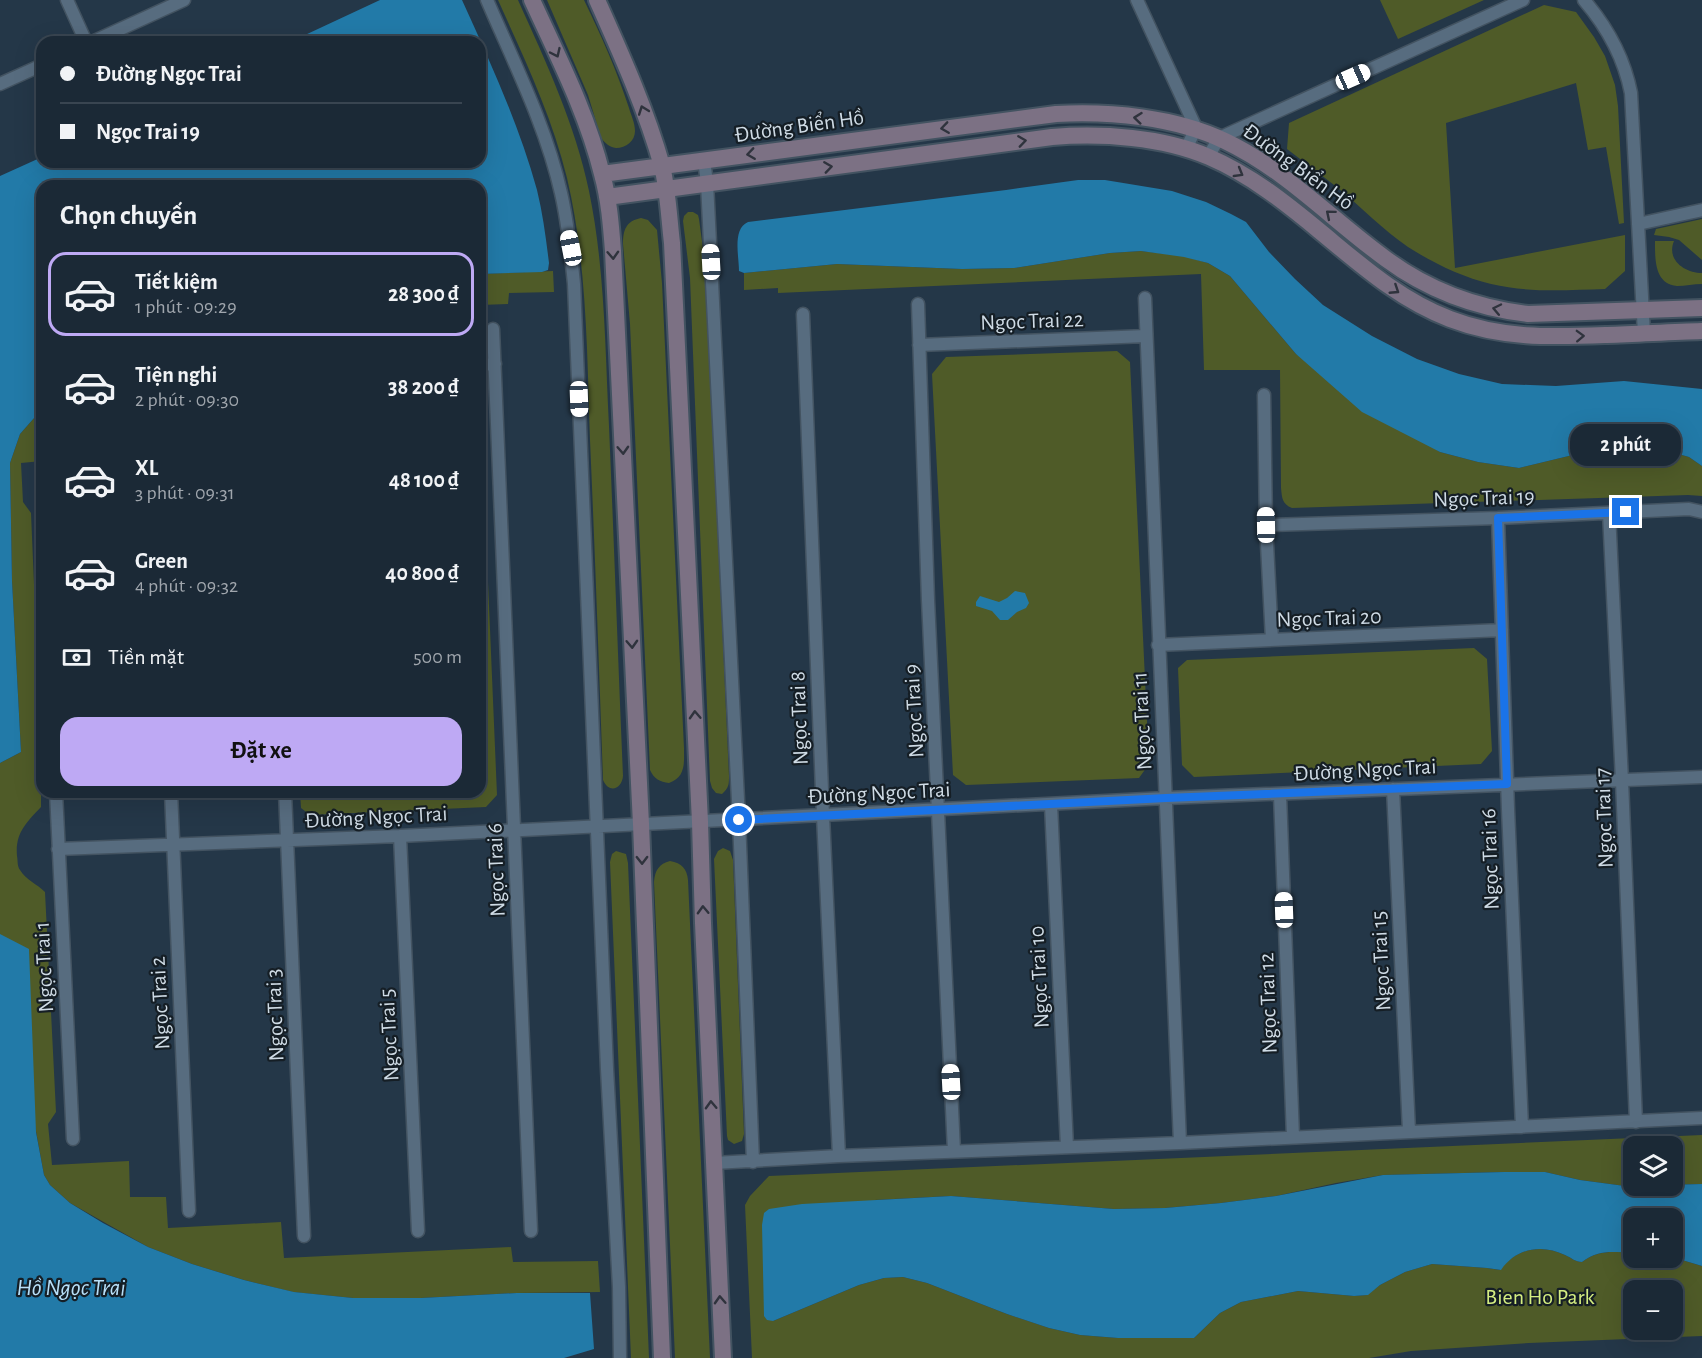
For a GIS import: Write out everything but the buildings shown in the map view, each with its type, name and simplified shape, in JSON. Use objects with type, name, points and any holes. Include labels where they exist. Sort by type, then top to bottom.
[{"type":"main road","points":[[532,0],[573,89],[591,137],[607,197],[613,251],[641,824],[662,1358]]},
{"type":"main road","points":[[597,0],[621,54],[662,166],[672,243],[723,1358]]},
{"type":"main road","name":"Đường Biển Hồ","points":[[602,174],[1056,114],[1138,117],[1196,128],[1250,154],[1385,259],[1406,273],[1455,297],[1504,311],[1528,314],[1702,308]]},
{"type":"main road","name":"Đường Biển Hồ","points":[[607,197],[1059,137],[1097,136],[1133,139],[1171,144],[1208,157],[1245,176],[1268,191],[1371,274],[1401,295],[1450,319],[1499,333],[1530,336],[1702,331]]},
{"type":"street","points":[[66,0],[83,36]]},
{"type":"street","points":[[487,0],[547,146],[561,192],[571,248],[620,1358]]},
{"type":"street","points":[[1137,0],[1196,128],[1186,149]]},
{"type":"street","points":[[1208,157],[1219,138],[1523,0]]},
{"type":"street","points":[[1584,0],[1613,39],[1629,80],[1633,107],[1644,333]]},
{"type":"street","points":[[105,36],[179,1]]},
{"type":"street","points":[[0,84],[36,68]]},
{"type":"street","points":[[705,160],[739,820],[753,1162]]},
{"type":"street","points":[[1638,224],[1702,210]]},
{"type":"street","name":"Ngọc Trai 11","points":[[1145,298],[1180,1143]]},
{"type":"street","name":"Ngọc Trai 9","points":[[918,304],[928,600],[954,1151]]},
{"type":"street","name":"Ngọc Trai 8","points":[[803,314],[839,1156]]},
{"type":"street","name":"Ngọc Trai 6","points":[[494,329],[531,1231]]},
{"type":"street","name":"Ngọc Trai 22","points":[[919,345],[1146,336]]},
{"type":"street","points":[[486,365],[495,364]]},
{"type":"street","points":[[1264,395],[1266,525],[1272,640]]},
{"type":"street","name":"Ngọc Trai 19","points":[[1266,525],[1689,509],[1702,512]]},
{"type":"street","name":"Ngọc Trai 17","points":[[1609,513],[1636,1122]]},
{"type":"street","name":"Ngọc Trai 16","points":[[1498,518],[1522,1127]]},
{"type":"street","name":"Ngọc Trai 20","points":[[1158,645],[1502,630]]},
{"type":"street","name":"Đường Ngọc Trai","points":[[58,849],[400,836],[1166,798],[1702,777]]},
{"type":"street","name":"Ngọc Trai 15","points":[[1393,789],[1409,1131]]},
{"type":"street","name":"Ngọc Trai 12","points":[[1280,795],[1293,1137]]},
{"type":"street","name":"Ngọc Trai 1","points":[[56,798],[73,1139]]},
{"type":"street","name":"Ngọc Trai 2","points":[[171,798],[189,1211]]},
{"type":"street","name":"Ngọc Trai 3","points":[[285,798],[304,1236]]},
{"type":"street","name":"Ngọc Trai 10","points":[[1051,805],[1067,1147]]},
{"type":"street","name":"Ngọc Trai 5","points":[[400,836],[418,1232]]},
{"type":"street","points":[[714,1163],[1702,1118]]},
{"type":"green space","points":[[498,0],[518,0],[539,47],[576,142],[594,220],[605,338],[623,776],[618,787],[615,788],[609,787],[603,780],[587,341],[579,242],[567,178],[554,132]]},
{"type":"green space","points":[[547,0],[584,0],[603,40],[634,122],[635,135],[626,145],[620,148],[614,147],[601,138],[588,95]]},
{"type":"green space","points":[[1380,0],[1484,0],[1398,39]]},
{"type":"green space","points":[[1544,5],[1576,12],[1605,56],[1615,85],[1618,106],[1624,223],[1619,224],[1606,147],[1588,150],[1576,83],[1446,123],[1455,268],[1625,235],[1625,271],[1605,289],[1520,289],[1469,278],[1448,269],[1399,240],[1338,188],[1287,149],[1289,123]]},
{"type":"green space","points":[[688,212],[698,215],[706,271],[729,776],[728,786],[722,794],[716,793],[710,781],[690,278],[683,221]]},
{"type":"green space","points":[[641,218],[648,220],[657,230],[662,283],[684,748],[684,764],[681,773],[669,783],[658,780],[650,770],[630,324],[623,244],[626,227],[632,221]]},
{"type":"green space","points":[[1702,219],[1702,260],[1679,240],[1654,235],[1656,229]]},
{"type":"green space","points":[[1655,241],[1674,241],[1672,248],[1675,259],[1689,271],[1702,273],[1702,284],[1677,286],[1664,281],[1657,269]]},
{"type":"green space","points":[[1141,251],[1184,256],[1208,263],[1230,276],[1296,354],[1440,452],[1478,462],[1519,468],[1602,448],[1630,446],[1664,450],[1689,457],[1702,466],[1702,496],[1292,508],[1284,503],[1281,488],[1280,370],[1204,370],[1201,274],[778,293],[778,288],[744,290],[744,273],[837,264],[962,269],[1014,268],[1110,253]]},
{"type":"green space","points":[[553,271],[554,292],[509,293],[508,304],[486,305],[486,274]]},
{"type":"green space","points":[[1117,351],[1130,362],[1149,764],[1139,778],[966,785],[953,775],[932,374],[946,357]]},
{"type":"green space","points":[[36,416],[36,462],[21,463],[23,502],[31,513],[36,632],[36,798],[41,798],[41,807],[23,829],[17,848],[20,870],[25,877],[45,892],[56,1112],[48,1124],[52,1165],[129,1161],[130,1197],[166,1197],[168,1228],[281,1222],[284,1258],[511,1247],[513,1262],[598,1261],[600,1292],[353,1298],[293,1292],[192,1264],[148,1247],[70,1203],[50,1185],[44,1175],[0,934],[0,763],[21,752],[12,581],[10,463],[20,434]]},
{"type":"green space","points":[[486,534],[497,795],[486,807],[310,815],[301,808],[300,798],[486,798]]},
{"type":"green space","points":[[1474,648],[1487,659],[1492,751],[1481,764],[1194,777],[1182,765],[1178,668],[1187,660]]},
{"type":"green space","points":[[723,848],[730,851],[733,860],[744,1134],[742,1141],[734,1144],[728,1140],[727,1136],[714,859],[718,851]]},
{"type":"green space","points":[[616,851],[626,854],[628,863],[649,1358],[631,1358],[610,862],[612,854]]},
{"type":"green space","points":[[670,861],[683,867],[688,880],[710,1358],[675,1358],[654,882],[658,868]]},
{"type":"green space","points":[[1702,1135],[1702,1184],[1683,1185],[1683,1136],[1679,1136]]},
{"type":"green space","name":"Bien Ho Park","points":[[1623,1138],[1623,1186],[1580,1180],[1545,1172],[1504,1172],[1383,1175],[1276,1196],[1165,1208],[1114,1209],[951,1196],[875,1200],[773,1321],[859,1285],[884,1278],[903,1277],[927,1283],[1049,1328],[1080,1335],[1118,1338],[1194,1338],[1220,1313],[1241,1302],[1298,1291],[1367,1295],[1380,1285],[1405,1272],[1432,1264],[1500,1270],[1513,1257],[1521,1253],[1547,1249],[1580,1262],[1601,1253],[1623,1252],[1623,1268],[1683,1268],[1683,1260],[1702,1266],[1702,1336],[1683,1337],[1683,1280],[1623,1280],[1623,1339],[1411,1351],[1369,1358],[752,1358],[745,1205],[750,1196],[769,1176]]},
{"type":"water","points":[[380,0],[462,0],[478,36],[303,36]]},
{"type":"water","points":[[486,55],[530,165],[543,217],[549,263],[548,270],[542,272],[486,274],[486,180],[36,180],[36,416],[20,434],[10,463],[12,581],[21,752],[0,763],[0,176],[36,160],[36,168],[486,168]]},
{"type":"water","points":[[1078,180],[1105,180],[1172,191],[1206,202],[1231,214],[1246,222],[1269,252],[1323,305],[1372,336],[1417,359],[1459,374],[1502,384],[1556,386],[1624,381],[1702,389],[1702,466],[1689,457],[1664,450],[1630,446],[1602,448],[1519,468],[1478,462],[1440,452],[1362,412],[1296,354],[1230,276],[1208,263],[1184,257],[1141,251],[1110,253],[1014,268],[962,269],[837,264],[744,273],[739,271],[738,237],[743,226],[748,222]]},
{"type":"water","points":[[1015,591],[1025,593],[1029,603],[1026,608],[1008,620],[1000,620],[992,611],[976,606],[980,596],[999,602]]},
{"type":"water","name":"Hồ Ngọc Trai","points":[[0,934],[29,949],[36,1132],[44,1175],[50,1185],[70,1203],[148,1247],[192,1264],[294,1292],[353,1298],[590,1293],[594,1349],[564,1358],[0,1358]]},
{"type":"water","points":[[1545,1172],[1580,1180],[1623,1186],[1623,1196],[1683,1196],[1683,1184],[1702,1184],[1702,1266],[1683,1260],[1683,1208],[1623,1208],[1623,1252],[1600,1253],[1582,1262],[1575,1261],[1556,1251],[1529,1250],[1514,1257],[1501,1270],[1432,1264],[1405,1272],[1380,1285],[1368,1295],[1298,1291],[1241,1302],[1220,1313],[1194,1338],[1118,1338],[1080,1335],[1049,1328],[927,1283],[903,1277],[884,1278],[859,1285],[773,1321],[767,1320],[764,1316],[762,1225],[764,1213],[769,1209],[802,1204],[951,1196],[1114,1209],[1165,1208],[1276,1196],[1383,1175]]},
{"type":"route","points":[[739,820],[1166,798],[1507,784],[1498,518],[1626,512]]}]
